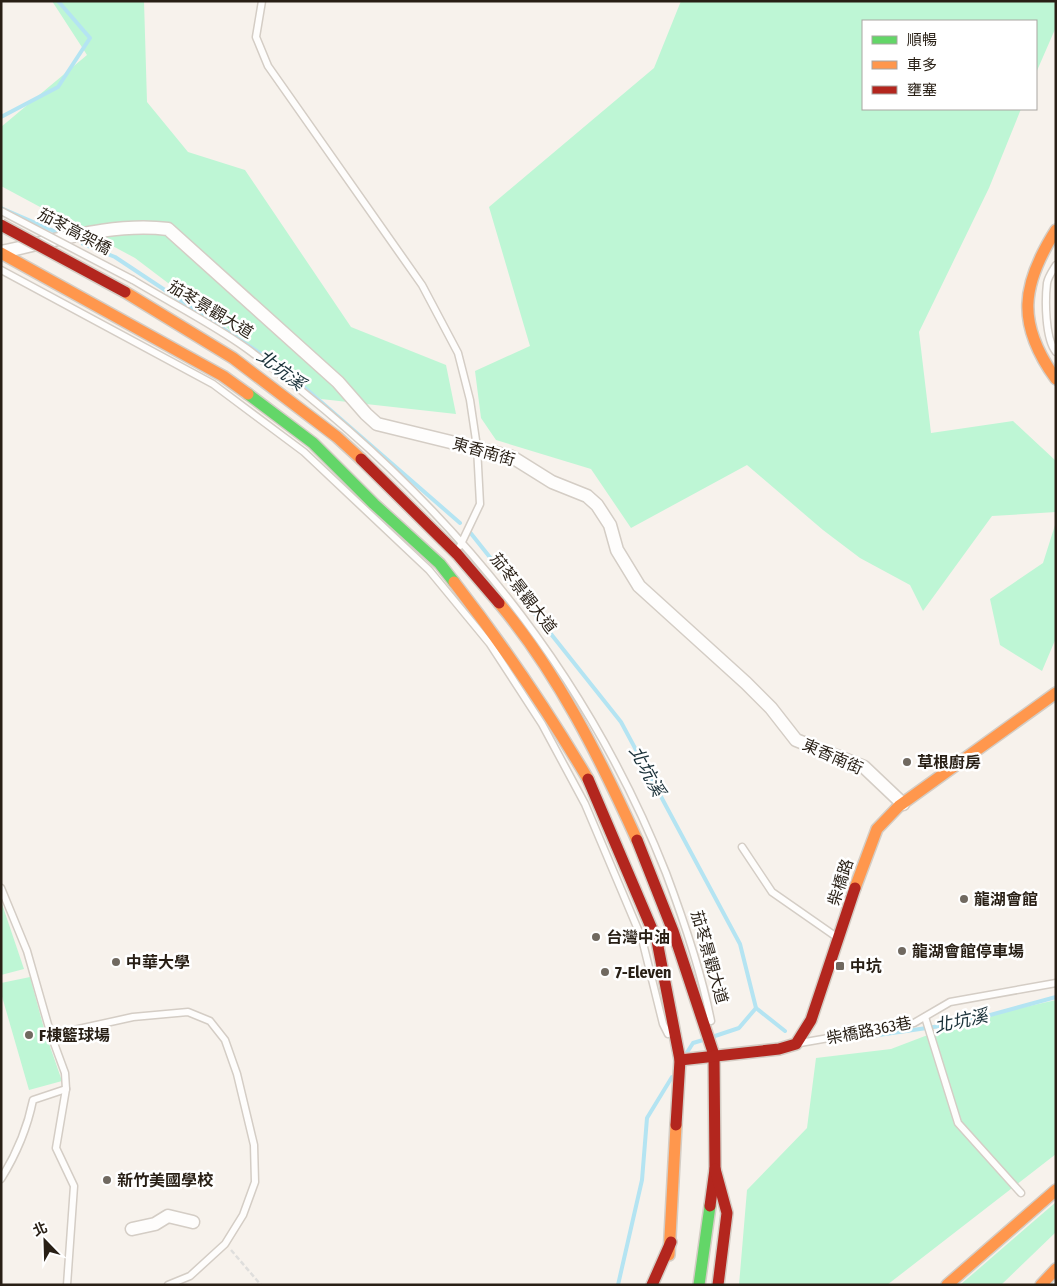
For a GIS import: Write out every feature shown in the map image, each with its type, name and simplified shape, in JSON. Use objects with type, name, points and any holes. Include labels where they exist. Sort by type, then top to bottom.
[{"type":"main road","name":"茄苳高架橋","points":[[1,225],[125,292]]},
{"type":"main road","points":[[1056,230],[1036,263],[1027,294],[1028,328],[1046,367],[1056,380]]},
{"type":"main road","points":[[1,253],[223,376],[313,444],[374,504],[440,564],[499,640],[552,718],[590,783],[657,941],[680,1060],[671,1242],[664,1285]]},
{"type":"main road","name":"茄苳景觀大道","points":[[125,292],[232,358],[337,437],[384,480],[457,554],[517,625],[577,720],[637,839],[673,931],[714,1055],[715,1169],[699,1285]]},
{"type":"main road","name":"柴橋路","points":[[796,1044],[811,1020],[861,867],[877,830],[902,804],[1056,693]]},
{"type":"main road","points":[[680,1060],[714,1055],[779,1050],[796,1044]]},
{"type":"main road","points":[[715,1169],[727,1213],[718,1285]]},
{"type":"main road","points":[[947,1285],[1056,1190]]},
{"type":"main road","points":[[652,1285],[671,1242]]},
{"type":"main road","points":[[1040,1285],[1056,1269]]},
{"type":"street","name":"東香南街","points":[[1,253],[92,233],[149,227],[168,229],[338,382],[377,424],[477,447],[512,458],[552,482],[587,496],[597,505],[610,524],[618,550],[639,586],[771,708],[796,740],[864,767],[902,804]]},
{"type":"street","points":[[132,1229],[155,1224],[168,1216],[194,1222]]},
{"type":"lane","points":[[262,1],[256,37],[268,66],[422,285],[458,353],[470,400],[477,447],[480,504],[457,554]]},
{"type":"lane","name":"茄苳高架橋","points":[[1,211],[134,280]]},
{"type":"lane","points":[[1056,265],[1047,281],[1046,317],[1052,347],[1056,352]]},
{"type":"lane","points":[[1,270],[213,384],[304,452],[429,570],[490,644],[542,724],[586,804],[642,939]]},
{"type":"lane","name":"茄苳景觀大道","points":[[134,280],[244,347],[352,431],[439,516],[529,622],[619,768],[650,834],[686,926],[711,1019],[714,1055]]},
{"type":"lane","points":[[276,416],[304,452]]},
{"type":"lane","points":[[429,570],[440,564]]},
{"type":"lane","points":[[551,656],[577,720]]},
{"type":"lane","points":[[617,844],[663,1024],[680,1060]]},
{"type":"lane","points":[[742,847],[772,892],[839,938]]},
{"type":"lane","points":[[1,888],[27,951],[51,1035],[65,1074],[66,1089],[56,1148],[74,1186],[67,1285]]},
{"type":"lane","name":"柴橋路363巷","points":[[796,1044],[914,1024],[950,1002],[1056,983]]},
{"type":"lane","points":[[51,1035],[133,1017],[188,1012],[210,1021],[225,1040],[237,1074],[254,1145],[255,1182],[243,1215],[225,1244],[190,1276],[168,1285]]},
{"type":"lane","points":[[925,1017],[958,1123],[1021,1193]]},
{"type":"lane","points":[[1,1179],[22,1142],[28,1126],[33,1100],[66,1089]]},
{"type":"path","points":[[225,1244],[261,1285]]},
{"type":"green space","points":[[52,1],[144,1],[147,102],[188,152],[245,170],[351,327],[446,365],[456,414],[321,399],[135,258],[1,186],[1,127],[87,55]]},
{"type":"green space","points":[[681,1],[1056,1],[1056,27],[1037,71],[1037,20],[862,20],[862,110],[1021,110],[989,188],[919,332],[931,433],[1013,421],[1056,461],[1056,512],[992,516],[923,611],[910,585],[860,558],[823,530],[747,465],[631,528],[591,469],[496,440],[481,418],[475,371],[530,346],[489,207],[654,68]]},
{"type":"green space","points":[[1056,522],[1056,638],[1042,671],[1000,645],[990,599],[1043,563]]},
{"type":"green space","points":[[1,901],[24,969],[1,975]]},
{"type":"green space","name":"F棟籃球場","points":[[30,977],[45,1032],[62,1081],[29,1090],[1,993],[1,983]]},
{"type":"green space","points":[[1056,1000],[1056,1154],[887,1285],[739,1285],[747,1190],[807,1128],[816,1058],[891,1049],[967,1020]]},
{"type":"green space","points":[[1056,1202],[1056,1232],[1001,1285],[960,1285]]},
{"type":"waterway","name":"北坑溪","points":[[1,117],[58,87],[90,38],[58,1]]},
{"type":"waterway","name":"北坑溪","points":[[1,208],[56,232]]},
{"type":"waterway","name":"北坑溪","points":[[83,244],[115,257],[281,367],[460,523]]},
{"type":"waterway","name":"北坑溪","points":[[469,531],[621,722],[740,944],[756,1008],[785,1031]]},
{"type":"waterway","name":"北坑溪","points":[[865,1037],[961,1023],[1056,997]]},
{"type":"waterway","points":[[712,1037],[739,1028],[756,1008]]},
{"type":"waterway","points":[[686,1054],[693,1043],[703,1040]]},
{"type":"waterway","points":[[618,1285],[642,1180],[647,1118],[672,1077]]},
{"type":"traffic: fast","points":[[248,394],[313,443],[374,504],[440,564],[454,582]]},
{"type":"traffic: fast","points":[[699,1285],[710,1206]]},
{"type":"traffic: slow","points":[[1056,230],[1044,250],[1036,269],[1030,287],[1028,304],[1029,322],[1034,340],[1056,379]]},
{"type":"traffic: slow","points":[[1,253],[223,376],[248,394]]},
{"type":"traffic: slow","points":[[125,292],[233,358],[337,437],[361,459]]},
{"type":"traffic: slow","points":[[454,582],[524,678],[588,779]]},
{"type":"traffic: slow","points":[[499,603],[540,658],[576,717],[608,778],[637,840]]},
{"type":"traffic: slow","points":[[855,888],[877,829],[899,806],[1056,693]]},
{"type":"traffic: slow","points":[[669,1255],[676,1125]]},
{"type":"traffic: slow","points":[[947,1285],[1056,1190]]},
{"type":"traffic: slow","points":[[1041,1285],[1056,1269]]},
{"type":"traffic: jam","points":[[1,225],[125,292]]},
{"type":"traffic: jam","points":[[361,459],[457,554],[499,603]]},
{"type":"traffic: jam","points":[[588,779],[657,941],[680,1060],[676,1125]]},
{"type":"traffic: jam","points":[[637,840],[673,931],[714,1055],[715,1169],[710,1206]]},
{"type":"traffic: jam","points":[[680,1060],[779,1049],[796,1044],[811,1020],[855,888]]},
{"type":"traffic: jam","points":[[715,1169],[727,1213],[718,1285]]},
{"type":"traffic: jam","points":[[652,1285],[671,1242]]},
{"type":"place","name":"草根廚房","points":[[907,762]]},
{"type":"place","name":"龍湖會館","points":[[964,899]]},
{"type":"place","name":"台灣中油","points":[[596,937]]},
{"type":"place","name":"龍湖會館停車場","points":[[902,951]]},
{"type":"place","name":"中華大學","points":[[116,962]]},
{"type":"place","name":"中坑","points":[[840,966]]},
{"type":"place","name":"7-Eleven","points":[[605,972]]},
{"type":"place","name":"F棟籃球場","points":[[29,1035]]},
{"type":"place","name":"新竹美國學校","points":[[107,1180]]}]
